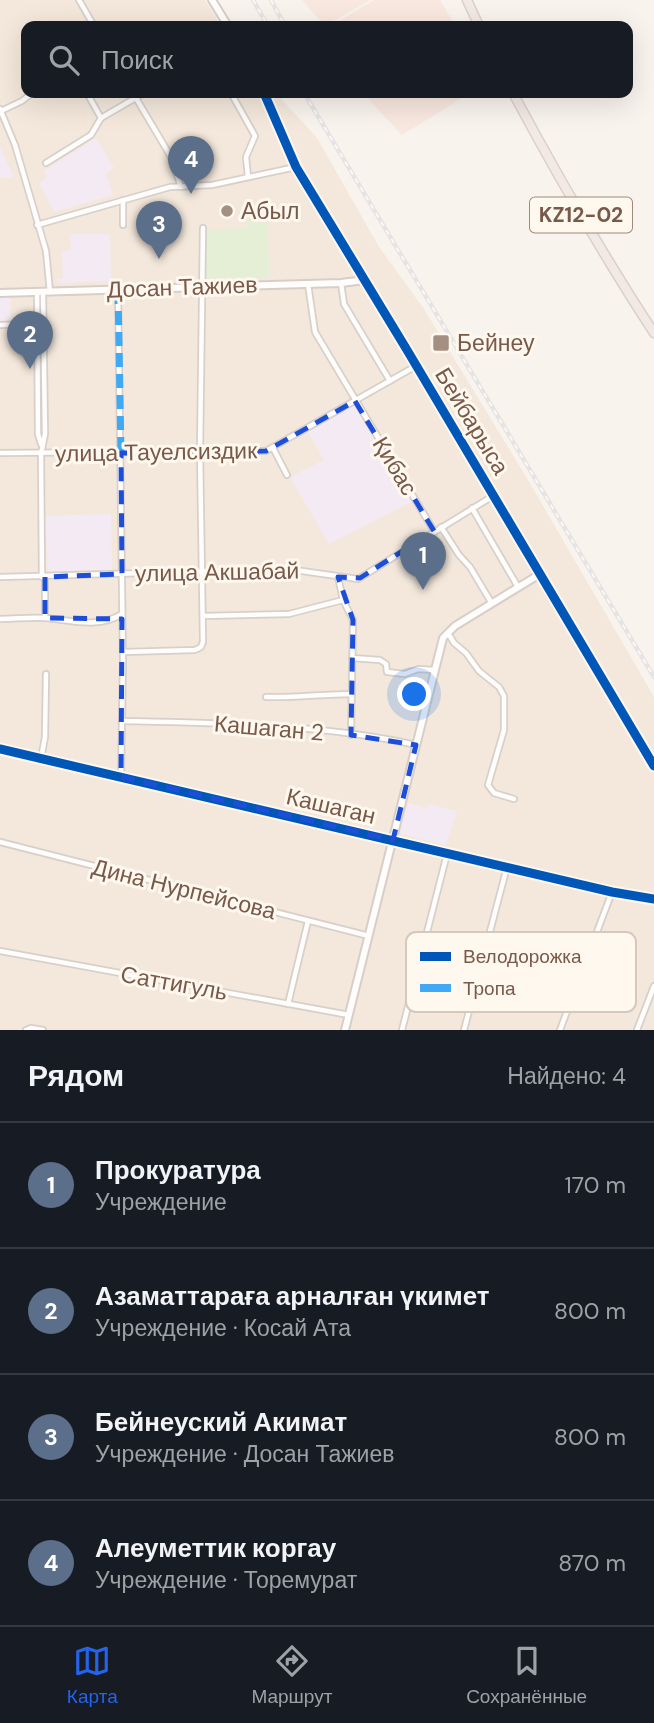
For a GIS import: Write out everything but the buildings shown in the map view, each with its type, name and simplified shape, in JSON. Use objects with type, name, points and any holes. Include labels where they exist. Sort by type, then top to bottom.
[{"type":"highway","points":[[467,0],[478,21]]},
{"type":"highway","name":"KZ12-02","points":[[516,98],[617,277],[654,333]]},
{"type":"street","points":[[79,0],[91,21]]},
{"type":"street","points":[[212,0],[225,21]]},
{"type":"street","points":[[26,98],[1,110],[15,145],[46,251],[37,434],[42,444],[45,618]]},
{"type":"street","points":[[90,98],[101,118]]},
{"type":"street","points":[[46,163],[91,135],[101,118],[131,98]]},
{"type":"street","points":[[137,98],[171,157],[181,187]]},
{"type":"street","points":[[234,98],[255,136],[246,157],[248,177]]},
{"type":"street","name":"Бейбарыса","points":[[266,98],[296,167],[654,766]]},
{"type":"street","points":[[37,225],[170,187],[212,185],[296,167]]},
{"type":"street","points":[[123,200],[123,225]]},
{"type":"street","points":[[123,652],[195,650],[201,648],[203,642],[200,452],[202,228]]},
{"type":"street","name":"Досан Тажиев","points":[[0,293],[341,283],[365,280]]},
{"type":"street","points":[[341,283],[344,304],[390,381]]},
{"type":"street","name":"Қибас","points":[[308,284],[315,332],[434,531]]},
{"type":"street","points":[[118,290],[123,652],[121,777]]},
{"type":"street","points":[[41,385],[38,324],[44,292]]},
{"type":"street","points":[[0,325],[38,324]]},
{"type":"street","name":"улица Тауелсиздик","points":[[0,453],[258,452],[274,448],[416,366]]},
{"type":"street","points":[[274,448],[288,475]]},
{"type":"street","name":"улица Акшабай","points":[[0,577],[288,569],[360,578],[493,496]]},
{"type":"street","points":[[472,508],[518,587]]},
{"type":"street","points":[[441,527],[491,602]]},
{"type":"street","points":[[345,1030],[443,638],[491,602],[540,575]]},
{"type":"street","points":[[338,577],[343,600],[353,620],[351,735]]},
{"type":"street","points":[[203,616],[289,614],[343,600]]},
{"type":"street","points":[[0,619],[45,618],[91,622],[108,621],[122,614]]},
{"type":"street","points":[[448,632],[454,643],[505,696],[504,730],[488,785],[494,793],[514,799]]},
{"type":"street","points":[[352,658],[380,660],[386,664],[387,672],[405,674],[418,669],[434,670]]},
{"type":"street","points":[[41,759],[45,737],[46,674]]},
{"type":"street","points":[[266,697],[299,698],[313,694],[352,694]]},
{"type":"street","name":"Кашаган 2","points":[[122,721],[231,723],[351,735],[416,745]]},
{"type":"street","name":"Кашаган","points":[[0,749],[612,892],[654,899]]},
{"type":"street","name":"Дина Нурпейсова","points":[[0,842],[369,936]]},
{"type":"street","points":[[427,932],[447,853]]},
{"type":"street","points":[[490,932],[507,867]]},
{"type":"street","points":[[597,932],[612,892]]},
{"type":"street","points":[[288,1004],[308,920]]},
{"type":"street","name":"Саттигуль","points":[[0,951],[349,1015]]},
{"type":"street","points":[[637,1030],[654,986]]},
{"type":"street","points":[[402,1030],[407,1012]]},
{"type":"street","points":[[464,1030],[469,1012]]},
{"type":"street","points":[[560,1030],[567,1012]]},
{"type":"street","points":[[26,1030],[43,1030]]},
{"type":"highlighted area","points":[[355,401],[434,531],[360,578],[338,577],[353,620],[351,735],[416,745],[393,840],[121,777],[122,619],[45,618],[45,577],[122,574],[121,453],[266,451]]},
{"type":"shaded area","name":"Бейнеу","points":[[0,0],[205,0],[218,21],[21,21],[21,98],[281,98],[317,138],[379,247],[424,309],[528,480],[654,697],[654,1030],[0,1030]]},
{"type":"shaded area","points":[[302,0],[370,0],[334,21],[321,21]]},
{"type":"shaded area","points":[[374,0],[440,0],[452,21],[339,21]]},
{"type":"shaded area","points":[[368,98],[462,98],[402,135]]},
{"type":"shaded area","points":[[96,138],[114,168],[106,173],[113,195],[54,212],[39,183],[47,178],[44,171]]},
{"type":"shaded area","points":[[0,146],[14,178],[0,178]]},
{"type":"shaded area","points":[[70,234],[110,234],[111,281],[62,283],[55,279],[63,278],[62,251],[71,250]]},
{"type":"shaded area","points":[[10,296],[11,320],[0,321],[0,297]]},
{"type":"shaded area","points":[[354,404],[413,501],[329,544],[290,477],[324,460],[307,431]]},
{"type":"shaded area","points":[[111,514],[112,570],[48,572],[45,516]]},
{"type":"shaded area","points":[[408,803],[427,808],[428,804],[457,811],[446,845],[400,832]]},
{"type":"green space","points":[[249,218],[267,224],[270,278],[206,278],[205,230],[246,228]]},
{"type":"railway","points":[[253,0],[265,21]]},
{"type":"railway","points":[[271,0],[282,21]]},
{"type":"railway","points":[[307,98],[654,677]]},
{"type":"marked path","points":[[118,290],[121,453]]},
{"type":"cycle path","points":[[266,98],[296,167],[654,766]]},
{"type":"cycle path","points":[[0,749],[612,892],[654,899]]},
{"type":"place","name":"Алеуметтик коргау","points":[[191,194]]},
{"type":"place","name":"Абыл","points":[[227,211]]},
{"type":"place","name":"Бейнеуский Акимат","points":[[159,259]]},
{"type":"place","name":"Бейнеу","points":[[441,343]]},
{"type":"place","name":"Азаматтараға арналған үкимет","points":[[30,369]]},
{"type":"place","name":"Прокуратура","points":[[423,590]]}]
